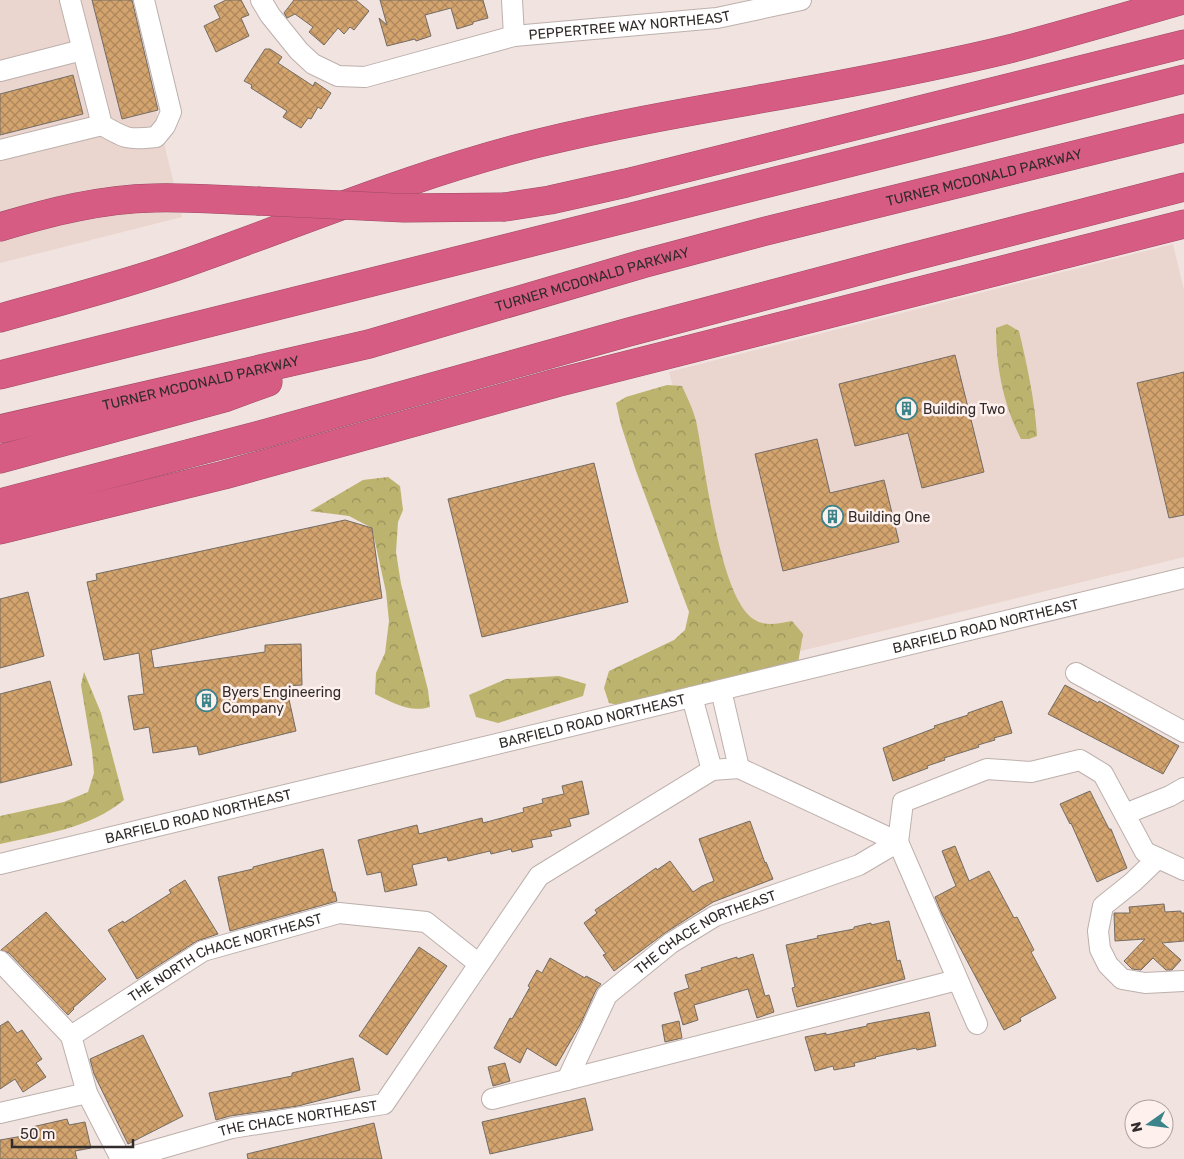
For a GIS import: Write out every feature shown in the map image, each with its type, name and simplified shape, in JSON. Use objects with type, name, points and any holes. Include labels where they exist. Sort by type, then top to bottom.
[{"type":"highway","points":[[3,316],[118,285],[430,173],[539,143],[706,108],[880,77],[960,60],[1017,47],[1183,0]]},
{"type":"highway","points":[[0,227],[82,205],[154,198],[404,208],[505,207],[550,200],[626,183],[1184,44]]},
{"type":"highway","points":[[0,375],[1184,80]]},
{"type":"highway","name":"TURNER MCDONALD PARKWAY","points":[[0,429],[369,344],[642,264],[762,232],[1184,128]]},
{"type":"highway","points":[[5,501],[267,433],[658,325],[1184,187]]},
{"type":"highway","points":[[0,530],[224,475],[556,383],[958,283],[1184,224]]},
{"type":"highway","points":[[0,459],[224,398],[369,344]]},
{"type":"street","points":[[70,0],[102,125]]},
{"type":"street","points":[[0,150],[102,125],[124,138],[156,137],[165,126],[171,112],[144,0]]},
{"type":"street","name":"PEPPERTREE WAY NORTHEAST","points":[[260,0],[270,15],[313,64],[338,76],[365,77],[514,36],[716,18],[801,0]]},
{"type":"street","points":[[512,0],[514,36]]},
{"type":"street","points":[[0,71],[82,50]]},
{"type":"street","name":"BARFIELD ROAD NORTHEAST","points":[[0,864],[1184,578]]},
{"type":"street","points":[[1076,673],[1184,732]]},
{"type":"street","points":[[721,690],[739,768]]},
{"type":"street","points":[[692,697],[712,770]]},
{"type":"street","points":[[977,1024],[898,842],[903,802],[988,769],[1031,772],[1080,760],[1103,774],[1145,852],[1184,870]]},
{"type":"street","points":[[474,971],[539,876],[712,770],[739,768],[898,842]]},
{"type":"street","points":[[1125,814],[1170,796],[1184,788]]},
{"type":"street","name":"THE CHACE NORTHEAST","points":[[567,1080],[608,995],[671,942],[715,916],[859,865],[898,842]]},
{"type":"street","points":[[1158,858],[1133,882],[1103,906],[1098,931],[1100,949],[1108,965],[1122,979],[1144,983],[1184,981]]},
{"type":"street","name":"THE NORTH CHACE NORTHEAST","points":[[71,1036],[203,950],[340,913],[426,922],[474,971]]},
{"type":"street","points":[[0,961],[71,1036]]},
{"type":"street","name":"THE CHACE NORTHEAST","points":[[71,1036],[87,1093],[123,1159],[232,1128],[384,1104],[474,971]]},
{"type":"street","points":[[492,1099],[958,980]]},
{"type":"street","points":[[0,1114],[87,1093]]},
{"type":"shaded area","points":[[0,0],[129,0],[182,217],[0,263]]},
{"type":"shaded area","points":[[1173,244],[1184,290],[1184,557],[744,665],[669,372]]},
{"type":"green space","points":[[1007,324],[1019,331],[1030,383],[1037,436],[1029,439],[1021,439],[1015,426],[1005,399],[999,371],[996,328]]},
{"type":"green space","points":[[667,385],[682,386],[693,412],[715,528],[732,587],[742,608],[760,622],[773,624],[792,621],[803,634],[798,663],[751,677],[698,685],[623,706],[609,703],[604,688],[609,671],[674,640],[685,630],[689,612],[636,471],[616,403],[626,397]]},
{"type":"green space","points":[[388,477],[400,486],[403,510],[398,522],[396,552],[401,584],[428,690],[430,707],[423,709],[402,706],[375,694],[376,673],[385,653],[389,621],[386,592],[372,528],[349,516],[310,511],[363,480]]},
{"type":"green space","points":[[84,672],[101,713],[124,800],[96,818],[81,824],[0,844],[0,816],[64,802],[88,792],[94,773],[81,685]]},
{"type":"green space","points":[[559,676],[586,684],[583,696],[498,723],[476,717],[469,695],[506,679]]},
{"type":"building","points":[[92,0],[132,0],[158,110],[122,119]]},
{"type":"building","points":[[226,0],[241,0],[249,15],[241,18],[249,36],[216,52],[204,26],[220,18],[214,6]]},
{"type":"building","points":[[294,0],[356,0],[369,11],[354,30],[350,27],[344,34],[338,28],[324,45],[309,32],[313,27],[295,14],[287,18],[284,13]]},
{"type":"building","points":[[380,0],[483,0],[488,18],[457,29],[451,8],[425,15],[431,36],[416,41],[415,39],[387,46],[379,18],[387,25]]},
{"type":"building","points":[[265,49],[270,49],[282,57],[278,63],[313,86],[315,82],[331,93],[321,109],[318,107],[311,119],[308,118],[301,128],[283,117],[287,111],[251,88],[252,85],[244,81]]},
{"type":"building","points":[[73,75],[83,114],[0,135],[0,94]]},
{"type":"building","name":"Building Two","points":[[955,355],[984,472],[922,488],[908,433],[855,446],[839,384]]},
{"type":"building","points":[[1184,372],[1184,515],[1169,518],[1137,383]]},
{"type":"building","name":"Building One","points":[[817,439],[830,493],[884,480],[899,542],[783,571],[755,454]]},
{"type":"building","points":[[594,463],[628,602],[482,637],[448,499]]},
{"type":"building","points":[[345,520],[372,528],[382,598],[151,650],[154,668],[265,652],[265,645],[301,644],[302,685],[286,686],[296,731],[199,755],[197,746],[153,753],[149,727],[134,730],[128,696],[144,694],[139,653],[104,660],[87,582],[97,580],[96,574]]},
{"type":"building","points":[[28,592],[44,656],[0,668],[0,599]]},
{"type":"building","points":[[50,681],[72,765],[0,783],[0,694]]},
{"type":"building","points":[[1065,685],[1098,703],[1099,701],[1179,746],[1163,774],[1048,714]]},
{"type":"building","points":[[1002,701],[1012,733],[994,738],[995,740],[978,745],[979,747],[944,758],[945,760],[927,766],[928,768],[893,781],[883,748],[935,728],[934,726]]},
{"type":"building","points":[[582,781],[589,814],[569,819],[571,826],[550,831],[552,836],[531,840],[533,847],[512,852],[511,849],[491,854],[490,851],[448,861],[447,857],[412,865],[417,885],[385,892],[381,872],[367,875],[358,840],[417,825],[419,834],[482,818],[483,823],[524,812],[523,808],[543,803],[542,799],[564,794],[562,786]]},
{"type":"building","points":[[1090,791],[1109,829],[1111,829],[1127,868],[1097,882],[1071,823],[1060,804]]},
{"type":"building","points":[[750,821],[765,863],[773,879],[713,902],[665,933],[614,971],[603,955],[606,954],[584,923],[597,913],[595,910],[656,868],[657,870],[670,861],[693,892],[714,881],[699,839]]},
{"type":"building","points":[[955,846],[969,881],[989,871],[1014,918],[1017,917],[1034,950],[1031,952],[1056,998],[1020,1018],[1021,1021],[1004,1030],[942,914],[935,897],[956,886],[942,851]]},
{"type":"building","points":[[323,849],[333,892],[335,892],[337,901],[230,931],[218,877]]},
{"type":"building","points":[[185,880],[218,934],[197,941],[137,979],[108,930],[123,921],[124,923],[171,893],[169,890]]},
{"type":"building","points":[[1164,904],[1165,912],[1181,911],[1181,913],[1184,913],[1184,941],[1162,943],[1181,960],[1172,970],[1166,970],[1153,958],[1141,970],[1132,969],[1124,961],[1145,939],[1115,941],[1114,913],[1130,913],[1129,907]]},
{"type":"building","points":[[46,912],[106,979],[73,1008],[68,1015],[9,953],[1,950]]},
{"type":"building","points":[[889,921],[897,961],[900,960],[905,979],[797,1007],[792,988],[795,987],[786,945],[818,938],[817,936],[854,929],[854,927],[871,923],[871,925]]},
{"type":"building","points":[[419,947],[447,966],[387,1055],[359,1036]]},
{"type":"building","points":[[753,954],[765,996],[769,995],[774,1012],[757,1018],[748,989],[694,1005],[698,1020],[683,1025],[674,993],[689,988],[685,975],[702,970],[701,968]]},
{"type":"building","points":[[550,958],[585,978],[586,976],[601,984],[556,1066],[527,1048],[520,1063],[494,1048],[530,987],[528,986],[537,970],[542,973]]},
{"type":"building","points":[[929,1012],[936,1046],[917,1050],[916,1048],[875,1057],[854,1063],[855,1066],[834,1070],[833,1066],[815,1071],[805,1037],[826,1033],[826,1035],[867,1026],[867,1024]]},
{"type":"building","points":[[8,1021],[17,1033],[22,1030],[42,1059],[36,1063],[46,1077],[23,1092],[15,1079],[0,1089],[0,1026]]},
{"type":"building","points":[[679,1021],[682,1038],[665,1042],[662,1025]]},
{"type":"building","points":[[143,1035],[183,1116],[128,1144],[94,1074],[90,1059]]},
{"type":"building","points":[[353,1058],[360,1090],[298,1106],[230,1116],[216,1120],[209,1093],[292,1076],[292,1073]]},
{"type":"building","points":[[505,1063],[510,1081],[493,1086],[488,1067]]},
{"type":"building","points":[[585,1098],[593,1130],[490,1154],[482,1122]]},
{"type":"building","points":[[67,1119],[69,1125],[85,1122],[91,1148],[75,1151],[77,1159],[0,1159],[0,1140],[34,1134],[32,1127]]},
{"type":"building","points":[[374,1123],[382,1159],[248,1159],[247,1154]]},
{"type":"place","name":"Building Two","points":[[907,409]]},
{"type":"place","name":"Building One","points":[[832,517]]},
{"type":"place","name":"Byers Engineering Company","points":[[206,700]]}]
